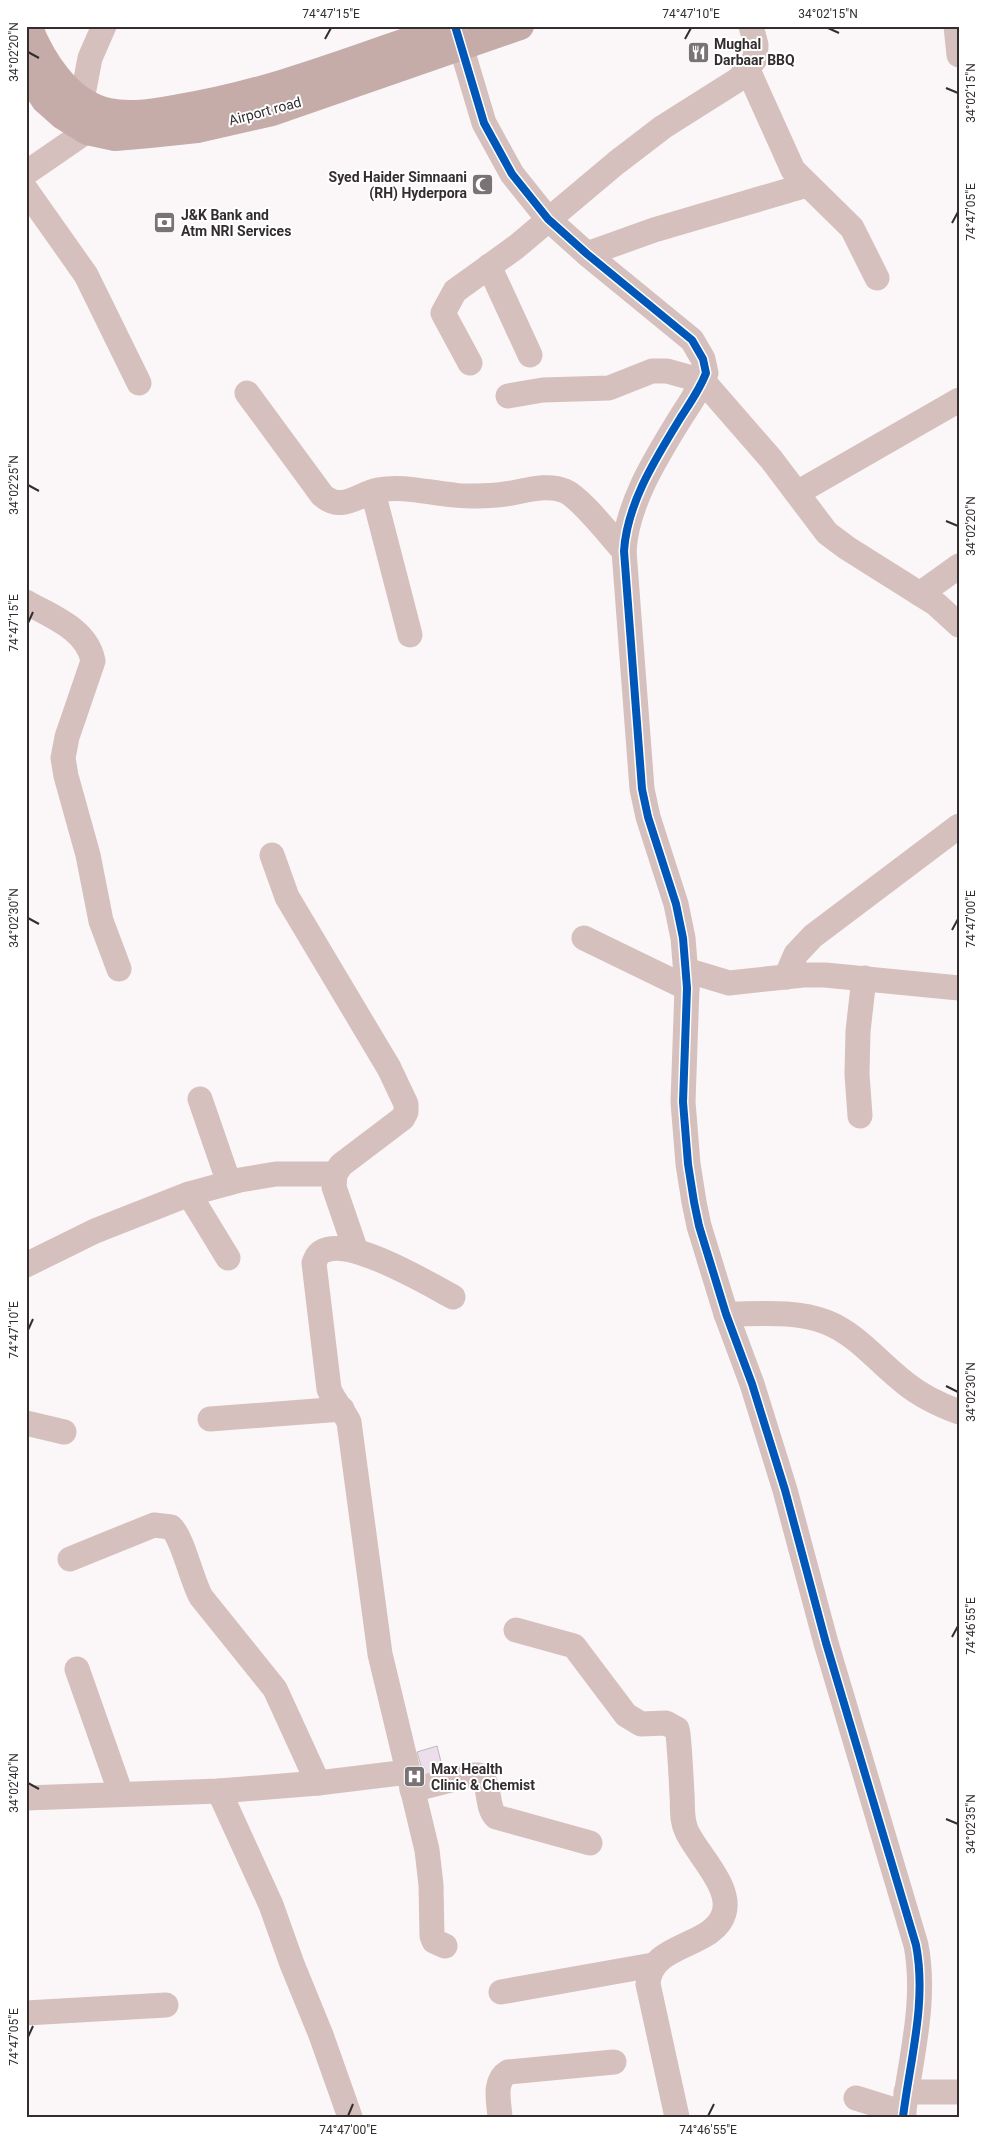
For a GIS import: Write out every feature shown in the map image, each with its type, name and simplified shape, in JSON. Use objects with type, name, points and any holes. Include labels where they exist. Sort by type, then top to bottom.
[{"type":"main road","points":[[28,26],[36,47],[60,81],[82,100],[107,111],[127,114],[147,113],[196,105],[263,90],[456,33]]},
{"type":"main road","name":"Airport road","points":[[26,71],[45,100],[63,116],[87,131],[115,137],[150,134],[197,129],[272,112],[456,33],[520,26]]},
{"type":"street","points":[[82,100],[90,58],[104,26]]},
{"type":"street","points":[[470,362],[443,313],[455,291],[516,247],[616,163],[663,127],[739,80],[755,59],[756,45],[751,26]]},
{"type":"street","points":[[956,26],[959,54]]},
{"type":"street","points":[[456,33],[484,123],[512,174],[548,219],[587,254],[692,340],[703,359],[706,373],[703,382],[653,464],[630,515],[625,532],[624,551],[642,789],[648,817],[676,904],[683,938],[686,979],[683,1102],[688,1164],[700,1226],[726,1314],[752,1384],[786,1490],[826,1643],[920,1963],[920,1995],[904,2107]]},
{"type":"street","points":[[748,70],[793,170],[852,228],[878,278]]},
{"type":"street","points":[[26,173],[87,131]]},
{"type":"street","points":[[587,254],[654,230],[807,185]]},
{"type":"street","points":[[26,190],[86,275],[138,383]]},
{"type":"street","points":[[489,266],[530,355]]},
{"type":"street","points":[[508,396],[543,390],[609,388],[652,371],[667,370],[703,382],[770,459],[827,533],[847,548],[947,612],[959,626]]},
{"type":"street","points":[[247,393],[328,501],[334,503],[341,502],[373,492],[401,488],[457,496],[497,495],[555,488],[566,491],[577,500],[624,551]]},
{"type":"street","points":[[797,494],[959,400]]},
{"type":"street","points":[[373,492],[410,635]]},
{"type":"street","points":[[920,594],[959,566]]},
{"type":"street","points":[[26,602],[78,633],[87,643],[91,653],[93,661],[67,737],[63,758],[66,776],[88,855],[101,920],[119,969]]},
{"type":"street","points":[[786,977],[796,954],[812,936],[959,826]]},
{"type":"street","points":[[272,855],[287,897],[389,1068],[406,1104],[406,1112],[403,1118],[341,1165],[335,1174],[334,1186],[356,1251]]},
{"type":"street","points":[[584,938],[686,979],[729,983],[825,975],[959,988]]},
{"type":"street","points":[[860,1116],[856,1074],[864,978]]},
{"type":"street","points":[[200,1099],[229,1183]]},
{"type":"street","points":[[26,1265],[95,1231],[189,1194],[229,1183],[276,1174],[335,1174]]},
{"type":"street","points":[[189,1194],[228,1258]]},
{"type":"street","points":[[445,1946],[434,1942],[432,1936],[429,1867],[380,1654],[354,1452],[348,1422],[342,1409],[333,1399],[329,1389],[314,1263],[321,1252],[327,1249],[356,1251],[374,1257],[453,1297]]},
{"type":"street","points":[[726,1314],[798,1315],[827,1322],[864,1347],[920,1394],[959,1412]]},
{"type":"street","points":[[210,1419],[342,1409]]},
{"type":"street","points":[[26,1423],[64,1432]]},
{"type":"street","points":[[70,1558],[154,1525],[170,1527],[177,1537],[194,1585],[201,1597],[275,1689],[318,1783]]},
{"type":"street","points":[[501,1992],[652,1965],[712,1929],[724,1914],[726,1904],[720,1885],[684,1824],[677,1729],[666,1723],[640,1724],[626,1715],[574,1646],[516,1630]]},
{"type":"street","points":[[77,1669],[121,1794]]},
{"type":"street","points":[[26,1798],[219,1790],[318,1783],[410,1781],[471,1774],[478,1775],[485,1781],[491,1810],[496,1817],[590,1843]]},
{"type":"street","points":[[219,1790],[271,1905],[292,1964],[321,2034],[350,2117]]},
{"type":"street","points":[[652,1965],[648,1974],[648,1984],[677,2117]]},
{"type":"street","points":[[26,2012],[166,2005]]},
{"type":"street","points":[[500,2117],[499,2081],[508,2072],[614,2062]]},
{"type":"street","points":[[856,2098],[904,2107],[959,2092]]},
{"type":"building","points":[[437,1746],[445,1778],[426,1783],[417,1752]]},
{"type":"cycle path","points":[[455,26],[484,123],[512,174],[548,219],[587,254],[692,340],[703,359],[706,373],[698,390],[644,481],[626,533],[624,551],[642,789],[648,817],[676,904],[683,938],[687,988],[683,1102],[688,1164],[699,1226],[726,1314],[752,1384],[785,1490],[826,1643],[916,1945],[919,1966],[919,2009],[903,2117]]},
{"type":"place","name":"Mughal Darbaar BBQ","points":[[698,52]]},
{"type":"place","name":"Syed Haider Simnaani (RH) Hyderpora","points":[[483,185]]},
{"type":"place","name":"J&K Bank and Atm NRI Services","points":[[165,223]]},
{"type":"place","name":"Max Health Clinic & Chemist","points":[[415,1777]]}]
